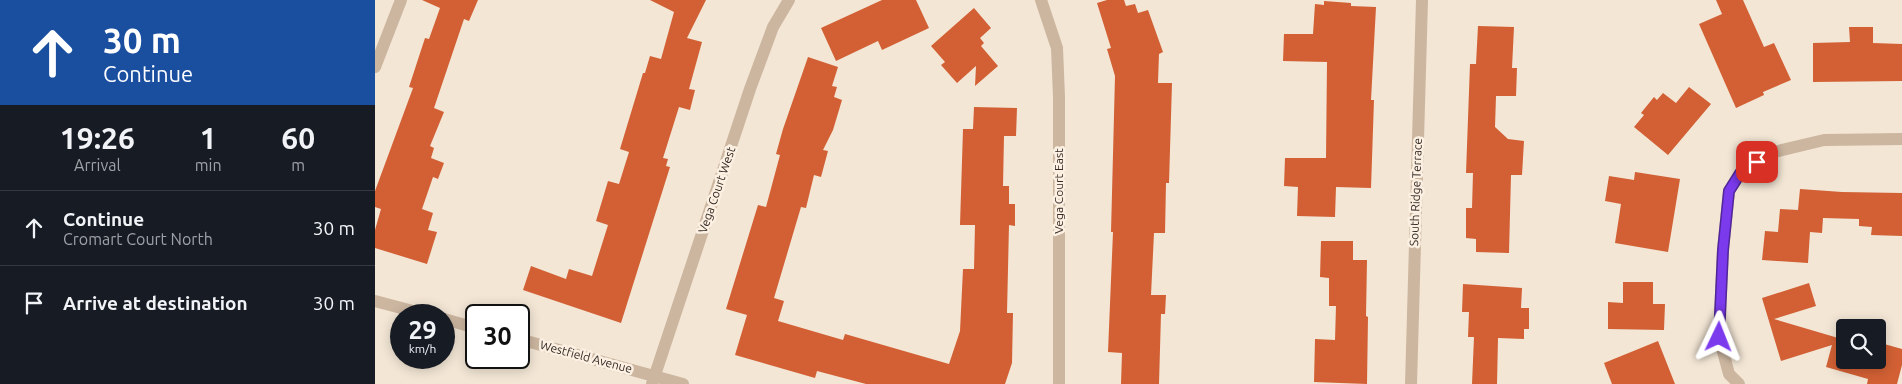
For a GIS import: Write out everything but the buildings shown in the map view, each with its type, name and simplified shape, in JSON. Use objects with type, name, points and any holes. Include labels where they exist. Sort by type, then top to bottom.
[{"type":"street","points":[[375,67],[401,0]]},
{"type":"street","name":"Vega Court West","points":[[653,380],[773,27],[789,0]]},
{"type":"street","name":"Vega Court East","points":[[1041,0],[1057,48],[1059,96],[1059,384]]},
{"type":"street","name":"South Ridge Terrace","points":[[1411,384],[1422,0]]},
{"type":"street","points":[[1739,384],[1729,374],[1719,337],[1723,250],[1729,191],[1741,172],[1774,152],[1824,140],[1902,139]]},
{"type":"street","points":[[375,301],[390,305]]},
{"type":"street","name":"Westfield Avenue","points":[[530,342],[653,380],[683,384]]},
{"type":"route","points":[[1719,337],[1723,250],[1729,191],[1741,172],[1757,162]]}]
